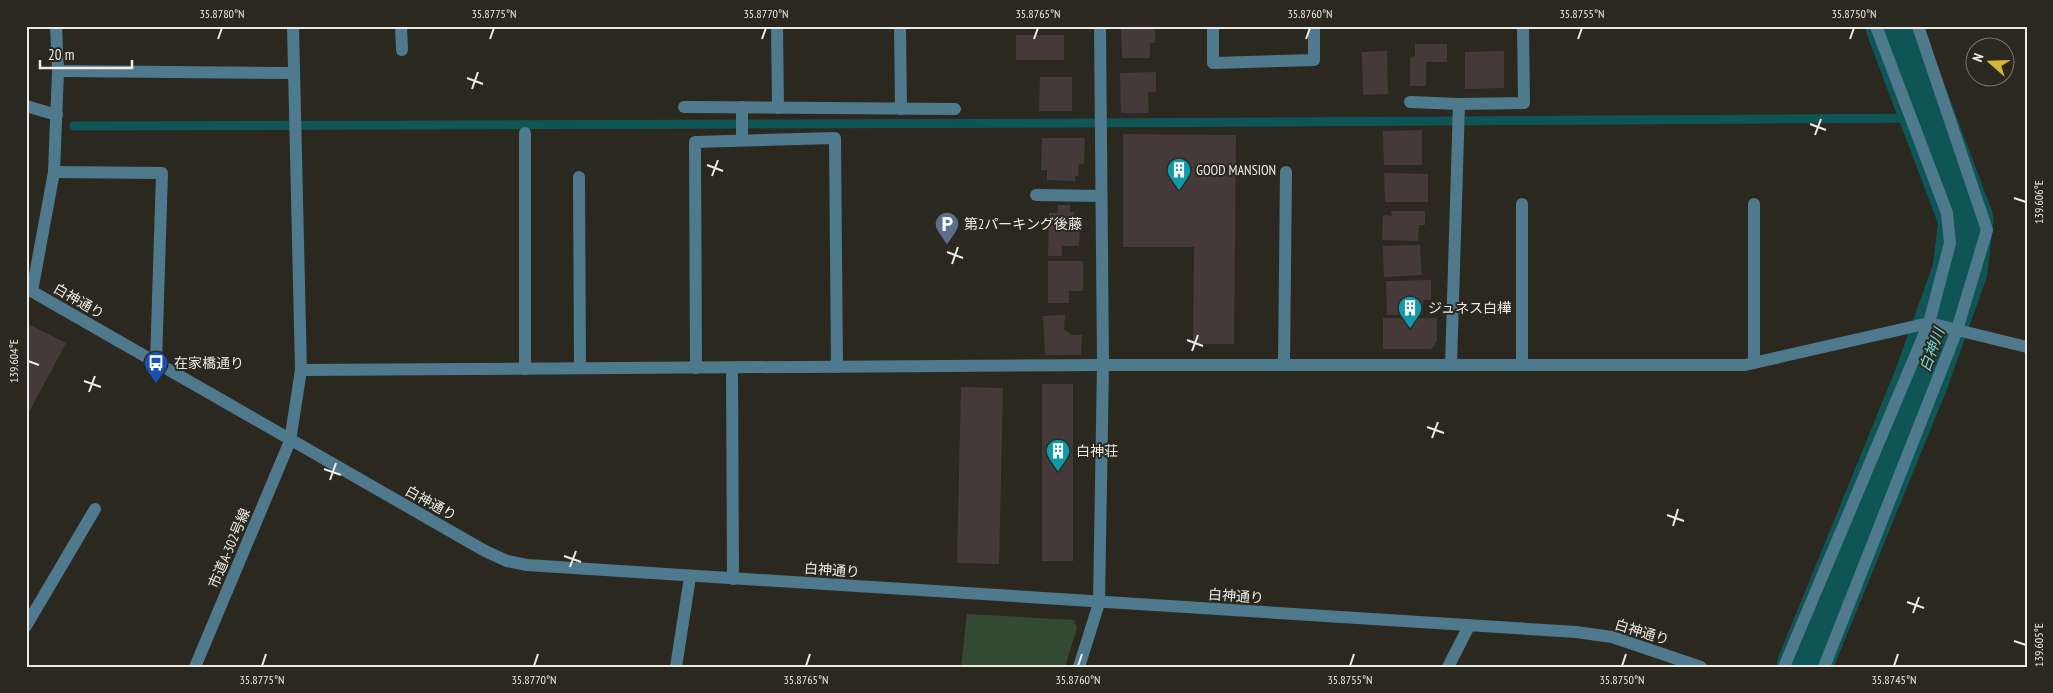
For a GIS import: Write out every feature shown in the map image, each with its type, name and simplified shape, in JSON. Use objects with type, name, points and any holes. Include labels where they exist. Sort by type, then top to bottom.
[{"type":"street","points":[[29,290],[54,172],[58,71],[56,26]]},
{"type":"street","name":"市道A-302号線","points":[[195,667],[290,441],[301,370],[293,26]]},
{"type":"street","points":[[401,26],[402,50]]},
{"type":"street","points":[[777,26],[778,108]]},
{"type":"street","points":[[900,26],[901,109]]},
{"type":"street","points":[[1079,667],[1099,603],[1103,365],[1100,26]]},
{"type":"street","points":[[1213,26],[1213,63],[1314,60],[1314,26]]},
{"type":"street","points":[[1410,102],[1458,104],[1524,102],[1523,26]]},
{"type":"street","points":[[1784,667],[1932,324],[1950,244],[1947,213],[1876,26]]},
{"type":"street","points":[[1824,667],[1952,329],[1987,230],[1918,26]]},
{"type":"street","points":[[58,71],[294,73]]},
{"type":"street","points":[[1451,365],[1458,104]]},
{"type":"street","points":[[26,106],[57,115]]},
{"type":"street","points":[[684,107],[955,109]]},
{"type":"street","points":[[742,108],[742,140]]},
{"type":"street","points":[[525,368],[526,133]]},
{"type":"street","points":[[696,368],[695,142],[835,138],[837,367]]},
{"type":"street","points":[[54,172],[162,173],[156,362]]},
{"type":"street","points":[[1284,365],[1286,172]]},
{"type":"street","points":[[578,177],[580,368]]},
{"type":"street","points":[[1036,195],[1101,196]]},
{"type":"street","points":[[1522,204],[1522,365]]},
{"type":"street","points":[[1754,204],[1754,363]]},
{"type":"street","name":"白神通り","points":[[29,290],[485,551],[507,561],[527,566],[1576,632],[1612,637],[1701,667]]},
{"type":"street","points":[[301,370],[1103,365],[1745,365],[1932,324],[2027,347]]},
{"type":"street","points":[[732,368],[732,579]]},
{"type":"street","points":[[26,626],[95,509]]},
{"type":"street","points":[[676,667],[690,576]]},
{"type":"street","points":[[1448,667],[1468,626]]},
{"type":"green space","points":[[967,614],[1074,620],[1077,628],[1065,667],[961,667]]},
{"type":"building","points":[[1121,26],[1155,26],[1155,43],[1150,43],[1150,58],[1122,58]]},
{"type":"building","points":[[1016,35],[1064,35],[1064,60],[1016,60]]},
{"type":"building","points":[[1415,44],[1447,44],[1447,62],[1426,62],[1426,86],[1410,86],[1410,57],[1415,56]]},
{"type":"building","points":[[1387,51],[1388,94],[1363,95],[1362,52]]},
{"type":"building","points":[[1504,51],[1504,88],[1465,89],[1465,52]]},
{"type":"building","points":[[1156,72],[1156,92],[1148,92],[1149,113],[1121,113],[1120,73]]},
{"type":"building","points":[[1040,77],[1072,77],[1072,111],[1039,111]]},
{"type":"building","points":[[1422,130],[1422,165],[1384,165],[1383,131]]},
{"type":"building","name":"GOOD MANSION","points":[[1123,134],[1236,135],[1234,344],[1193,344],[1194,247],[1123,247]]},
{"type":"building","points":[[1042,138],[1085,138],[1084,164],[1079,164],[1078,176],[1075,176],[1075,181],[1047,180],[1047,170],[1041,170]]},
{"type":"building","points":[[1384,173],[1428,174],[1428,202],[1385,202]]},
{"type":"building","points":[[1058,205],[1070,205],[1070,212],[1074,212],[1074,218],[1080,218],[1079,246],[1062,246],[1062,256],[1048,256],[1049,213],[1057,213]]},
{"type":"building","points":[[1391,211],[1425,211],[1425,225],[1419,225],[1418,241],[1382,240],[1383,215],[1392,216]]},
{"type":"building","points":[[1420,245],[1422,275],[1384,277],[1383,246]]},
{"type":"building","points":[[1048,261],[1083,261],[1083,291],[1069,291],[1069,303],[1048,303]]},
{"type":"building","points":[[1431,280],[1431,300],[1423,300],[1423,314],[1387,315],[1386,281]]},
{"type":"building","points":[[1065,315],[1064,329],[1071,335],[1082,335],[1081,355],[1045,355],[1043,316]]},
{"type":"building","name":"ジュネス白樺","points":[[1383,318],[1437,318],[1437,341],[1431,349],[1383,349]]},
{"type":"building","points":[[26,323],[66,343],[26,418]]},
{"type":"building","name":"白神荘","points":[[1042,384],[1073,384],[1073,561],[1042,561]]},
{"type":"building","points":[[961,387],[1003,388],[999,564],[957,563]]},
{"type":"waterway","name":"白神川","points":[[1804,667],[1921,380],[1960,270],[1966,220],[1893,26]]},
{"type":"waterway","points":[[74,126],[1928,118]]},
{"type":"place","name":"GOOD MANSION","points":[[1179,191]]},
{"type":"place","name":"第2パーキング後藤","points":[[947,245]]},
{"type":"place","name":"ジュネス白樺","points":[[1410,329]]},
{"type":"place","name":"在家橋通り","points":[[156,384]]},
{"type":"place","name":"白神荘","points":[[1058,472]]}]
